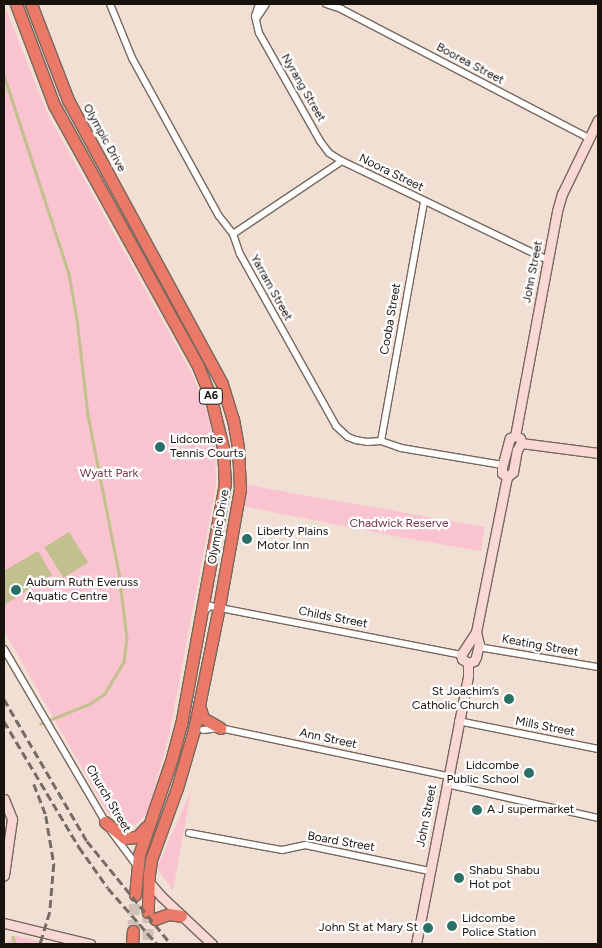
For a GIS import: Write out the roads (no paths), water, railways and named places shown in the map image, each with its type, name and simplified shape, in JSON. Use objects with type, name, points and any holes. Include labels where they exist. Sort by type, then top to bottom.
[{"type":"highway","name":"Olympic Drive","points":[[16,4],[54,105],[198,366],[210,395],[223,448],[225,483],[181,724],[172,758],[136,866],[135,896]]},
{"type":"highway","name":"Olympic Drive","points":[[31,4],[68,100],[222,384],[238,447],[240,489],[200,706],[186,762],[152,856],[148,880],[152,915],[169,914],[181,916]]},
{"type":"highway","points":[[200,706],[203,718],[220,728]]},
{"type":"highway","points":[[105,822],[119,835],[132,839],[141,834],[149,824]]},
{"type":"highway","points":[[136,866],[147,862],[152,856]]},
{"type":"highway","name":"Church Street","points":[[136,866],[148,880]]},
{"type":"highway","points":[[132,944],[133,931]]},
{"type":"street","name":"Yarram Street","points":[[110,4],[132,58],[219,216],[233,234],[240,254],[332,421],[348,437],[367,442],[381,441],[401,448],[503,465]]},
{"type":"street","points":[[256,19],[255,12],[259,4]]},
{"type":"street","points":[[256,19],[266,4]]},
{"type":"street","name":"Boorea Street","points":[[326,4],[338,6],[589,138]]},
{"type":"street","name":"Nyrang Street","points":[[256,19],[259,33],[320,141],[329,153],[342,161]]},
{"type":"street","name":"John Street","points":[[518,439],[548,260],[562,194],[598,120]]},
{"type":"street","name":"Noora Street","points":[[233,234],[342,161],[548,260]]},
{"type":"street","name":"Cooba Street","points":[[381,441],[424,202]]},
{"type":"street","points":[[507,477],[502,474],[510,438],[598,453]]},
{"type":"street","points":[[476,632],[463,652],[462,660],[468,664],[474,661],[476,655],[478,644],[476,632],[507,477],[513,472],[518,439]]},
{"type":"street","name":"Childs Street","points":[[202,613],[210,606],[463,652]]},
{"type":"street","name":"Keating Street","points":[[478,644],[484,648],[598,667]]},
{"type":"street","name":"Church Street","points":[[4,649],[105,822],[136,866]]},
{"type":"street","points":[[463,652],[472,650],[476,655]]},
{"type":"street","name":"John Street","points":[[416,944],[446,780],[468,676],[468,664]]},
{"type":"street","name":"Mills Street","points":[[458,721],[598,749]]},
{"type":"street","name":"Ann Street","points":[[203,730],[220,728],[446,780],[598,818]]},
{"type":"street","points":[[4,800],[12,819],[4,875]]},
{"type":"street","name":"Board Street","points":[[189,833],[282,850],[305,845],[429,871]]},
{"type":"street","name":"Church Street","points":[[148,880],[181,916],[212,944]]},
{"type":"street","points":[[4,923],[90,944]]},
{"type":"waterway","points":[[4,75],[69,274],[77,319],[88,415],[119,573],[127,638],[124,662],[105,694],[90,704],[41,724]]},
{"type":"waterway","points":[[13,937],[15,944]]},
{"type":"tunnel","points":[[133,931],[135,895]]},
{"type":"tunnel","points":[[148,912],[148,944]]},
{"type":"railway","points":[[4,699],[87,841],[171,944]]},
{"type":"railway","points":[[4,721],[79,847],[108,888],[157,944]]},
{"type":"railway","points":[[34,784],[46,816],[54,864],[50,912],[40,944]]},
{"type":"place","name":"Lidcombe Tennis Courts","points":[[160,447]]},
{"type":"place","name":"Liberty Plains Motor Inn","points":[[247,539]]},
{"type":"place","name":"Auburn Ruth Everuss Aquatic Centre","points":[[16,590]]},
{"type":"place","name":"St Joachim’s Catholic Church","points":[[509,699]]},
{"type":"place","name":"Lidcombe Public School","points":[[529,773]]},
{"type":"place","name":"A J supermarket","points":[[477,810]]},
{"type":"place","name":"Shabu Shabu Hot pot","points":[[459,878]]},
{"type":"place","name":"Lidcombe Police Station","points":[[452,926]]},
{"type":"place","name":"John St at Mary St","points":[[428,928]]},
{"type":"park label","name":"Wyatt Park","points":[[109,474]]},
{"type":"park label","name":"Chadwick Reserve","points":[[399,524]]}]
